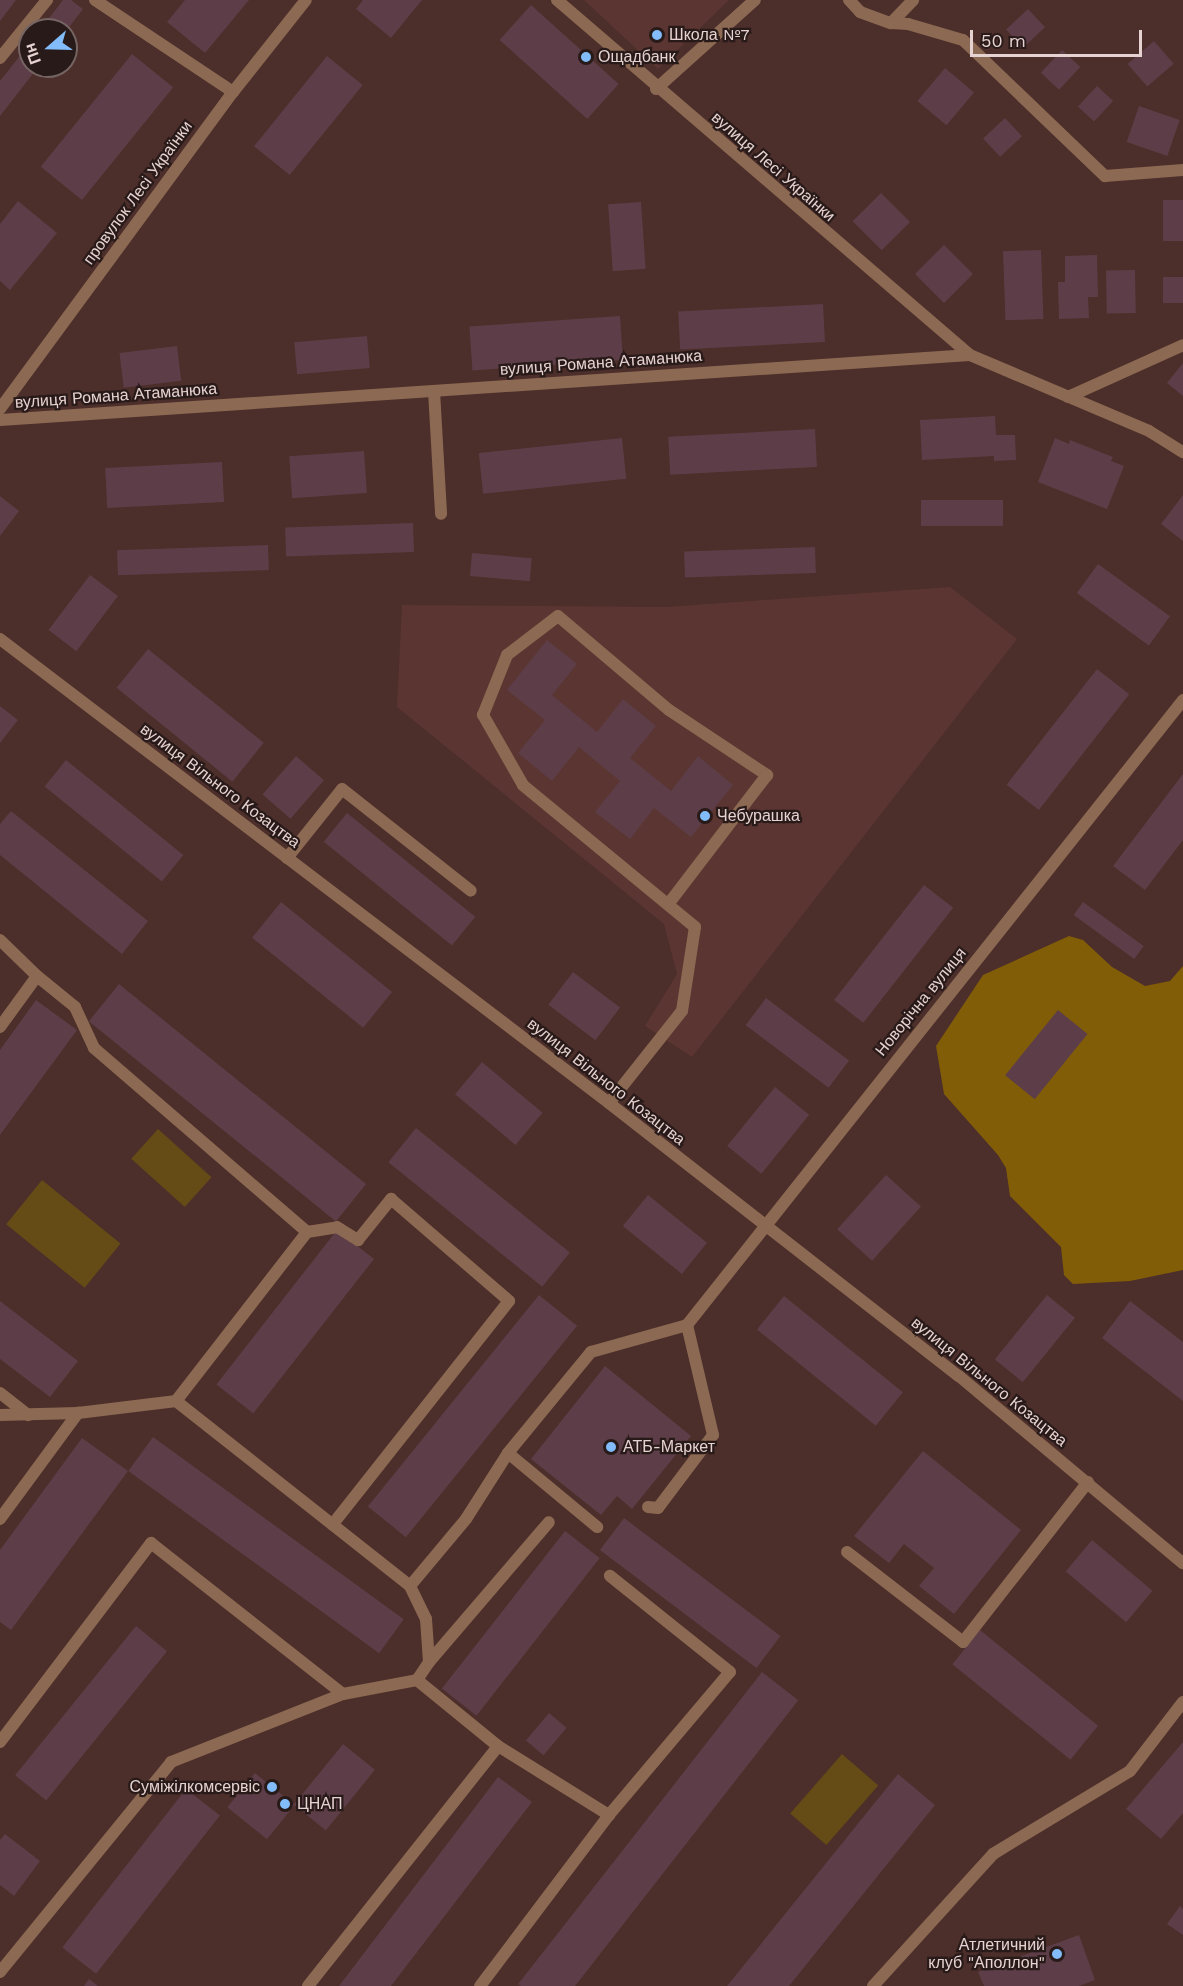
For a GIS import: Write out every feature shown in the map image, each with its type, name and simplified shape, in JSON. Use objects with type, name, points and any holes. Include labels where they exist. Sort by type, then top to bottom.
[{"type":"street","points":[[0,58],[47,0]]},
{"type":"street","points":[[95,0],[233,92]]},
{"type":"street","name":"провулок Лесі Українки","points":[[0,409],[233,92],[306,0]]},
{"type":"street","name":"вулиця Лесі Українки","points":[[557,0],[656,89],[970,355]]},
{"type":"street","points":[[656,89],[755,0]]},
{"type":"street","points":[[849,0],[860,12],[891,23],[908,24],[963,40],[1105,176],[1183,170]]},
{"type":"street","points":[[891,23],[913,0]]},
{"type":"street","points":[[1068,397],[1183,345]]},
{"type":"street","name":"вулиця Романа Атаманюка","points":[[0,420],[970,355],[1149,431],[1183,452]]},
{"type":"street","points":[[434,391],[441,514]]},
{"type":"street","points":[[609,1103],[682,1011],[694,927],[669,903],[523,784],[483,715],[507,656],[558,616],[669,710],[767,775],[669,903]]},
{"type":"street","name":"вулиця Вільного Козацтва","points":[[0,639],[609,1103],[763,1227],[959,1376],[1183,1563]]},
{"type":"street","name":"Новорічна вулиця","points":[[687,1325],[1183,700]]},
{"type":"street","points":[[287,858],[342,789],[471,891]]},
{"type":"street","points":[[0,940],[37,976],[75,1007],[94,1048],[308,1232]]},
{"type":"street","points":[[0,1027],[37,976]]},
{"type":"street","points":[[0,1415],[78,1413],[176,1401],[308,1232],[337,1227],[358,1240],[391,1199],[509,1301],[332,1525]]},
{"type":"street","points":[[410,1586],[466,1519],[508,1453],[591,1352],[687,1325],[713,1436],[658,1508],[648,1508]]},
{"type":"street","points":[[0,1393],[28,1414]]},
{"type":"street","points":[[176,1401],[410,1586],[426,1619],[429,1662]]},
{"type":"street","points":[[0,1519],[78,1413]]},
{"type":"street","points":[[508,1453],[597,1527]]},
{"type":"street","points":[[847,1552],[963,1642],[1088,1482]]},
{"type":"street","points":[[0,1972],[171,1762],[343,1694],[417,1680],[429,1662],[549,1522]]},
{"type":"street","points":[[0,1742],[151,1543],[343,1694]]},
{"type":"street","points":[[480,1986],[609,1815],[730,1672],[610,1576]]},
{"type":"street","points":[[417,1680],[498,1746],[609,1815]]},
{"type":"street","points":[[873,1986],[993,1854],[1130,1771],[1183,1702]]},
{"type":"street","points":[[308,1986],[498,1746]]},
{"type":"shaded area","name":"Школа №7","points":[[584,0],[729,0],[658,69]]},
{"type":"shaded area","name":"Чебурашка","points":[[950,587],[1017,639],[692,1057],[645,1026],[677,974],[664,924],[397,707],[402,605],[666,607]]},
{"type":"shaded area","points":[[1069,936],[1083,940],[1112,967],[1145,986],[1170,981],[1183,966],[1183,1270],[1130,1281],[1073,1284],[1064,1275],[1061,1247],[1010,1196],[1006,1168],[998,1155],[944,1094],[936,1046],[983,975]]},
{"type":"shaded area","points":[[158,1129],[212,1177],[185,1207],[131,1159]]},
{"type":"shaded area","points":[[42,1180],[120,1244],[85,1288],[6,1224]]},
{"type":"shaded area","points":[[842,1754],[878,1785],[826,1845],[790,1814]]},
{"type":"building","points":[[0,0],[16,0],[0,21]]},
{"type":"building","points":[[63,0],[71,0],[83,9],[76,18],[49,18]]},
{"type":"building","points":[[185,0],[249,0],[205,53],[167,22]]},
{"type":"building","points":[[363,0],[422,0],[391,38],[356,9]]},
{"type":"building","points":[[531,5],[619,84],[587,119],[500,40]]},
{"type":"building","points":[[1028,9],[1045,27],[1023,48],[1006,29]]},
{"type":"building","points":[[1154,41],[1174,64],[1147,87],[1128,64]]},
{"type":"building","points":[[1062,50],[1080,67],[1059,90],[1041,73]]},
{"type":"building","points":[[132,54],[173,87],[82,200],[41,167]]},
{"type":"building","points":[[327,56],[363,85],[290,175],[254,146]]},
{"type":"building","points":[[18,58],[18,78],[30,78],[0,116],[0,81]]},
{"type":"building","points":[[945,68],[974,92],[946,125],[917,101]]},
{"type":"building","points":[[1097,86],[1113,101],[1094,121],[1078,106]]},
{"type":"building","points":[[1139,106],[1180,120],[1167,156],[1127,142]]},
{"type":"building","points":[[1005,118],[1022,136],[1000,157],[983,138]]},
{"type":"building","points":[[881,193],[910,222],[882,250],[853,221]]},
{"type":"building","points":[[1163,200],[1183,200],[1183,241],[1163,241]]},
{"type":"building","points":[[18,201],[57,233],[10,290],[0,281],[0,224]]},
{"type":"building","points":[[641,202],[646,269],[613,271],[608,204]]},
{"type":"building","points":[[944,245],[973,274],[944,303],[915,274]]},
{"type":"building","points":[[1041,250],[1043,319],[1005,320],[1003,251]]},
{"type":"building","points":[[1097,255],[1098,297],[1088,297],[1089,318],[1059,319],[1058,282],[1065,282],[1065,256]]},
{"type":"building","points":[[1135,270],[1136,313],[1107,313],[1106,271]]},
{"type":"building","points":[[1163,277],[1183,277],[1183,303],[1163,303]]},
{"type":"building","points":[[823,304],[825,342],[680,350],[678,312]]},
{"type":"building","points":[[620,316],[623,360],[472,370],[469,327]]},
{"type":"building","points":[[367,336],[370,368],[297,374],[294,342]]},
{"type":"building","points":[[177,346],[181,381],[124,388],[119,353]]},
{"type":"building","points":[[1183,363],[1183,396],[1167,383]]},
{"type":"building","points":[[995,416],[996,435],[1015,435],[1016,460],[994,461],[994,456],[922,460],[920,420]]},
{"type":"building","points":[[815,429],[817,467],[670,475],[668,437]]},
{"type":"building","points":[[622,438],[626,479],[483,494],[479,453]]},
{"type":"building","points":[[1055,438],[1069,444],[1070,440],[1113,457],[1111,461],[1124,466],[1107,509],[1038,482]]},
{"type":"building","points":[[364,451],[367,493],[292,498],[289,456]]},
{"type":"building","points":[[222,462],[224,502],[107,508],[105,468]]},
{"type":"building","points":[[1183,495],[1183,541],[1161,524]]},
{"type":"building","points":[[0,496],[19,511],[0,536]]},
{"type":"building","points":[[921,500],[1003,500],[1003,526],[921,526]]},
{"type":"building","points":[[413,523],[414,552],[286,556],[285,527]]},
{"type":"building","points":[[268,545],[269,570],[118,575],[117,550]]},
{"type":"building","points":[[815,547],[816,573],[685,578],[684,552]]},
{"type":"building","points":[[472,553],[532,558],[530,581],[470,576]]},
{"type":"building","points":[[1098,564],[1170,616],[1149,645],[1077,593]]},
{"type":"building","points":[[90,575],[118,596],[76,651],[48,630]]},
{"type":"building","points":[[547,640],[577,664],[552,695],[597,732],[623,699],[656,726],[630,758],[671,791],[698,756],[733,785],[691,837],[654,808],[630,839],[595,812],[620,781],[579,747],[552,781],[518,753],[545,720],[507,690]]},
{"type":"building","points":[[148,649],[264,743],[232,782],[117,688]]},
{"type":"building","points":[[1097,669],[1129,694],[1039,810],[1006,785]]},
{"type":"building","points":[[0,706],[18,720],[0,743]]},
{"type":"building","points":[[296,756],[324,780],[290,819],[263,794]]},
{"type":"building","points":[[66,760],[183,855],[162,881],[45,786]]},
{"type":"building","points":[[1183,774],[1183,840],[1145,890],[1113,866]]},
{"type":"building","points":[[11,811],[148,921],[122,954],[0,855],[0,824]]},
{"type":"building","points":[[347,813],[475,917],[452,946],[324,842]]},
{"type":"building","points":[[924,885],[953,908],[863,1023],[834,1000]]},
{"type":"building","points":[[281,902],[392,992],[363,1028],[252,938]]},
{"type":"building","points":[[1083,902],[1144,946],[1134,959],[1074,915]]},
{"type":"building","points":[[573,972],[620,1008],[595,1040],[548,1005]]},
{"type":"building","points":[[119,984],[366,1184],[336,1221],[89,1021]]},
{"type":"building","points":[[766,998],[849,1061],[829,1088],[746,1025]]},
{"type":"building","points":[[36,1000],[77,1030],[0,1135],[0,1050]]},
{"type":"building","points":[[1058,1010],[1088,1034],[1035,1099],[1005,1075]]},
{"type":"building","points":[[482,1062],[543,1113],[516,1145],[455,1094]]},
{"type":"building","points":[[775,1087],[809,1115],[761,1174],[727,1146]]},
{"type":"building","points":[[416,1128],[570,1253],[542,1287],[388,1162]]},
{"type":"building","points":[[886,1175],[921,1206],[872,1261],[837,1229]]},
{"type":"building","points":[[648,1195],[707,1243],[682,1274],[623,1226]]},
{"type":"building","points":[[337,1230],[374,1259],[253,1413],[216,1384]]},
{"type":"building","points":[[539,1295],[577,1326],[406,1537],[368,1506]]},
{"type":"building","points":[[1047,1295],[1075,1318],[1023,1382],[995,1360]]},
{"type":"building","points":[[784,1296],[903,1392],[876,1426],[757,1329]]},
{"type":"building","points":[[0,1301],[78,1361],[50,1397],[0,1359]]},
{"type":"building","points":[[1130,1301],[1183,1342],[1183,1401],[1102,1338]]},
{"type":"building","name":"АТБ-Маркет","points":[[605,1366],[691,1436],[632,1509],[617,1496],[601,1515],[531,1459]]},
{"type":"building","points":[[153,1437],[404,1619],[379,1653],[128,1471]]},
{"type":"building","points":[[82,1438],[128,1471],[11,1630],[0,1622],[0,1550]]},
{"type":"building","points":[[923,1451],[1021,1530],[954,1614],[919,1586],[934,1568],[904,1544],[889,1563],[854,1536]]},
{"type":"building","points":[[624,1518],[781,1636],[756,1668],[600,1550]]},
{"type":"building","points":[[565,1531],[600,1558],[477,1716],[442,1689]]},
{"type":"building","points":[[1092,1540],[1153,1591],[1126,1622],[1066,1571]]},
{"type":"building","points":[[136,1626],[167,1651],[46,1800],[15,1775]]},
{"type":"building","points":[[980,1630],[1098,1726],[1070,1760],[952,1664]]},
{"type":"building","points":[[762,1672],[798,1700],[575,1986],[521,1986],[518,1984]]},
{"type":"building","points":[[549,1713],[567,1728],[543,1755],[526,1741]]},
{"type":"building","points":[[1183,1742],[1183,1813],[1161,1839],[1126,1809]]},
{"type":"building","points":[[343,1744],[375,1770],[326,1830],[294,1805]]},
{"type":"building","points":[[255,1773],[295,1805],[267,1839],[227,1807]]},
{"type":"building","points":[[898,1774],[935,1805],[789,1986],[727,1986]]},
{"type":"building","points":[[498,1777],[532,1802],[391,1986],[339,1986]]},
{"type":"building","points":[[186,1789],[220,1815],[96,1974],[62,1947]]},
{"type":"building","points":[[5,1834],[40,1861],[14,1896],[0,1885],[0,1840]]},
{"type":"building","points":[[1180,1906],[1183,1909],[1183,1935],[1167,1924]]},
{"type":"building","name":"Атлетичний клуб \"Аполлон\"","points":[[1079,1935],[1095,1980],[1079,1986],[984,1986],[978,1972]]},
{"type":"building","points":[[89,1979],[98,1986],[84,1986]]},
{"type":"place","name":"Школа №7","points":[[657,35]]},
{"type":"place","name":"Ощадбанк","points":[[586,57]]},
{"type":"place","name":"Чебурашка","points":[[705,816]]},
{"type":"place","name":"АТБ-Маркет","points":[[611,1447]]},
{"type":"place","name":"Суміжілкомсервіс","points":[[272,1787]]},
{"type":"place","name":"ЦНАП","points":[[285,1804]]},
{"type":"place","name":"Атлетичний клуб \"Аполлон\"","points":[[1057,1954]]}]
